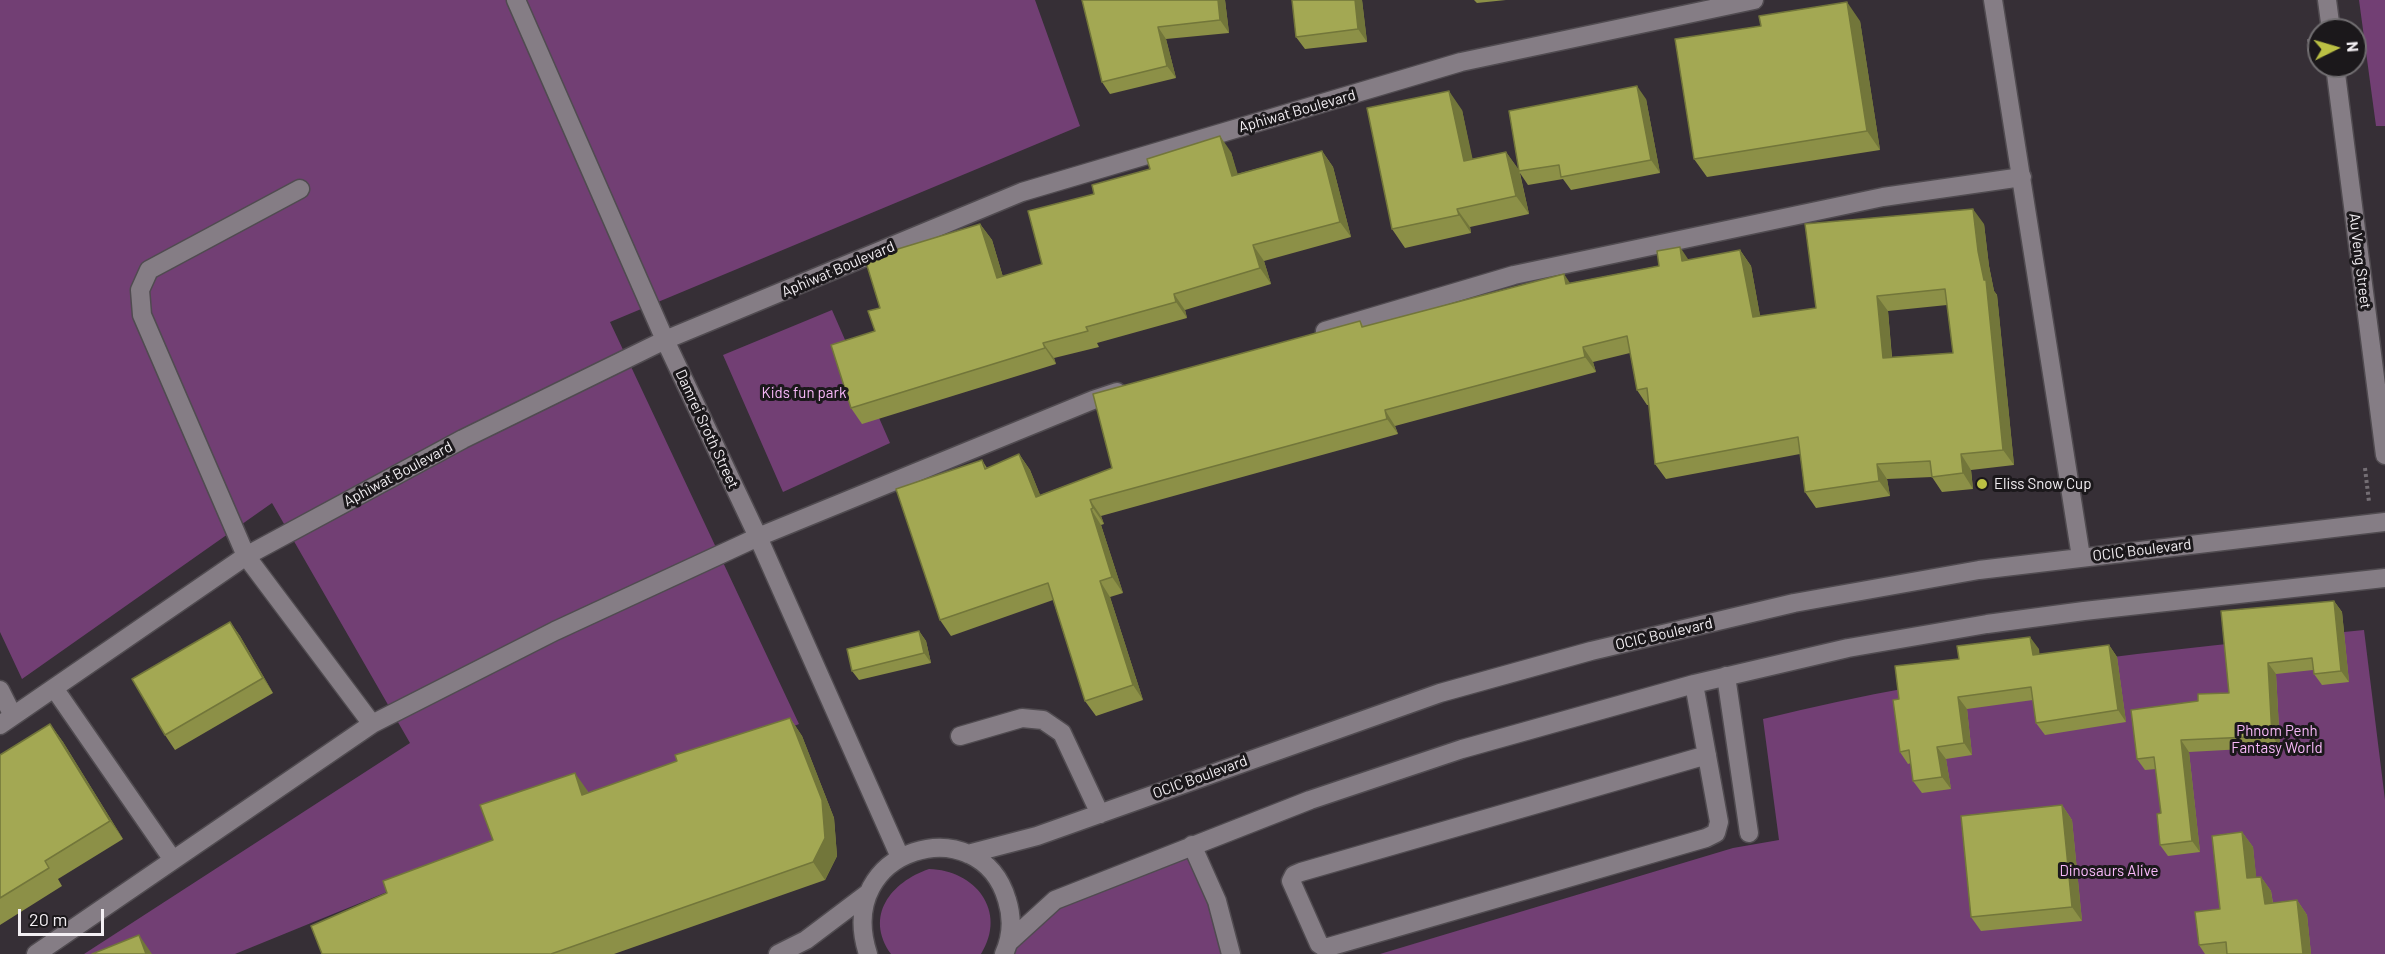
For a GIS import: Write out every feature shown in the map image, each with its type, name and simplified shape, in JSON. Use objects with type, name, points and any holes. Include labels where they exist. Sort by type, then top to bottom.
[{"type":"street","name":"Damrei Sroth Street","points":[[516,0],[665,340],[758,537],[900,857]]},
{"type":"street","name":"Aphiwat Boulevard","points":[[6,721],[246,556],[463,439],[665,340],[1022,192],[1461,62],[1754,0]]},
{"type":"street","points":[[1993,0],[2081,558]]},
{"type":"street","points":[[2327,0],[2329,18]]},
{"type":"street","name":"Au Veng Street","points":[[2337,78],[2385,455]]},
{"type":"street","points":[[1309,336],[1514,275],[1883,197],[2022,177]]},
{"type":"street","points":[[300,189],[149,270],[140,290],[142,315],[155,350],[246,556],[372,724]]},
{"type":"street","points":[[36,954],[372,724],[555,631],[758,537],[1093,400],[1139,386]]},
{"type":"street","name":"OCIC Boulevard","points":[[968,854],[1037,836],[1440,693],[1591,651],[1794,603],[1979,570],[2385,522]]},
{"type":"street","points":[[1007,948],[1054,900],[1192,845],[1310,800],[1462,750],[1694,684],[1848,648],[1998,623],[2385,578]]},
{"type":"street","points":[[1726,676],[1749,833]]},
{"type":"street","points":[[1694,684],[1707,755],[1719,822],[1716,833],[1706,838],[1325,948],[1319,944],[1291,880],[1294,875],[1301,872],[1707,755]]},
{"type":"street","points":[[54,688],[173,860]]},
{"type":"street","points":[[0,690],[6,721]]},
{"type":"street","points":[[960,736],[1022,718],[1043,720],[1062,733],[1100,814]]},
{"type":"street","points":[[1192,845],[1217,901],[1231,954]]},
{"type":"street","points":[[778,954],[806,940],[867,894],[886,867],[900,857],[922,849],[945,848],[968,854],[989,869],[1004,890],[1012,915],[1007,948]]},
{"type":"street","points":[[867,894],[861,924],[868,954]]},
{"type":"path","points":[[2364,461],[2370,508]]},
{"type":"green space","points":[[0,0],[1035,0],[1080,126],[610,322],[799,724],[235,954],[84,954],[410,743],[272,503],[22,679],[0,632]]},
{"type":"green space","points":[[2359,0],[2385,0],[2385,126],[2376,126],[2367,59],[2367,18],[2361,18]]},
{"type":"green space","name":"Kids fun park","points":[[832,310],[890,443],[783,492],[723,355]]},
{"type":"green space","points":[[2364,630],[2385,800],[2385,954],[1380,954],[1733,848],[1779,840],[1763,719],[1911,687],[1986,675],[2137,654]]},
{"type":"green space","points":[[1192,845],[1231,954],[1004,954],[1055,900]]},
{"type":"green space","points":[[929,869],[946,871],[960,877],[973,885],[982,896],[989,908],[991,923],[981,954],[891,954],[883,940],[880,927],[881,914],[886,902],[903,882]]},
{"type":"building","points":[[1082,0],[1218,0],[1220,20],[1158,27],[1167,66],[1102,82]]},
{"type":"building","points":[[1292,0],[1355,0],[1358,29],[1296,37]]},
{"type":"building","points":[[1847,2],[1867,131],[1694,159],[1675,39],[1761,26],[1759,16]]},
{"type":"building","points":[[1637,86],[1651,160],[1561,177],[1559,165],[1519,171],[1509,111]]},
{"type":"building","points":[[1449,91],[1464,161],[1506,152],[1516,196],[1457,209],[1459,215],[1392,229],[1367,108]]},
{"type":"building","points":[[1220,136],[1232,176],[1322,151],[1340,222],[1253,245],[1260,268],[1174,294],[1176,302],[1086,327],[1088,331],[1043,343],[1045,348],[851,408],[831,345],[875,331],[868,311],[880,308],[865,259],[980,224],[997,278],[1042,264],[1028,211],[1094,194],[1092,185],[1150,169],[1147,159]]},
{"type":"building","points":[[1973,209],[1978,251],[1984,280],[1986,280],[2003,450],[1961,454],[1963,473],[1932,477],[1930,461],[1877,464],[1879,481],[1805,492],[1798,437],[1655,464],[1647,388],[1637,390],[1627,336],[1583,347],[1585,357],[1385,410],[1387,419],[1090,500],[1112,577],[1100,581],[1133,685],[1085,701],[1048,583],[940,620],[896,489],[982,460],[985,469],[1019,454],[1036,497],[1112,468],[1093,394],[1360,321],[1362,327],[1564,274],[1566,284],[1659,266],[1657,251],[1680,247],[1682,261],[1740,250],[1753,317],[1816,308],[1805,224]],"holes":[[[1945,289],[1953,353],[1883,358],[1877,296]]]},
{"type":"building","points":[[2334,601],[2341,671],[2314,674],[2312,658],[2268,663],[2272,736],[2181,740],[2192,841],[2160,845],[2157,814],[2161,813],[2154,757],[2137,759],[2131,710],[2198,701],[2198,694],[2229,693],[2221,611]]},
{"type":"building","points":[[230,622],[263,678],[165,735],[132,679]]},
{"type":"building","points":[[919,631],[924,653],[852,671],[847,649]]},
{"type":"building","points":[[2030,637],[2033,655],[2109,645],[2118,710],[2036,723],[2031,687],[1958,697],[1964,743],[1937,747],[1942,777],[1913,781],[1909,750],[1900,752],[1893,700],[1899,699],[1895,666],[1959,659],[1957,646]]},
{"type":"building","points":[[790,718],[822,800],[825,838],[813,862],[551,954],[322,954],[311,926],[387,893],[383,881],[493,840],[480,805],[575,773],[582,795],[677,761],[675,755]]},
{"type":"building","points":[[50,724],[110,821],[45,861],[49,868],[0,898],[0,755]]},
{"type":"building","points":[[2062,805],[2072,907],[1971,917],[1961,816]]},
{"type":"building","points":[[2242,832],[2247,878],[2261,877],[2265,904],[2297,900],[2303,954],[2227,954],[2226,942],[2199,945],[2195,912],[2220,909],[2212,836]]},
{"type":"building","points":[[139,935],[146,954],[92,954]]},
{"type":"place","name":"Eliss Snow Cup","points":[[1982,484]]},
{"type":"park label","name":"Phnom Penh Fantasy World","points":[[2277,740]]},
{"type":"park label","name":"Dinosaurs Alive","points":[[2109,871]]}]
